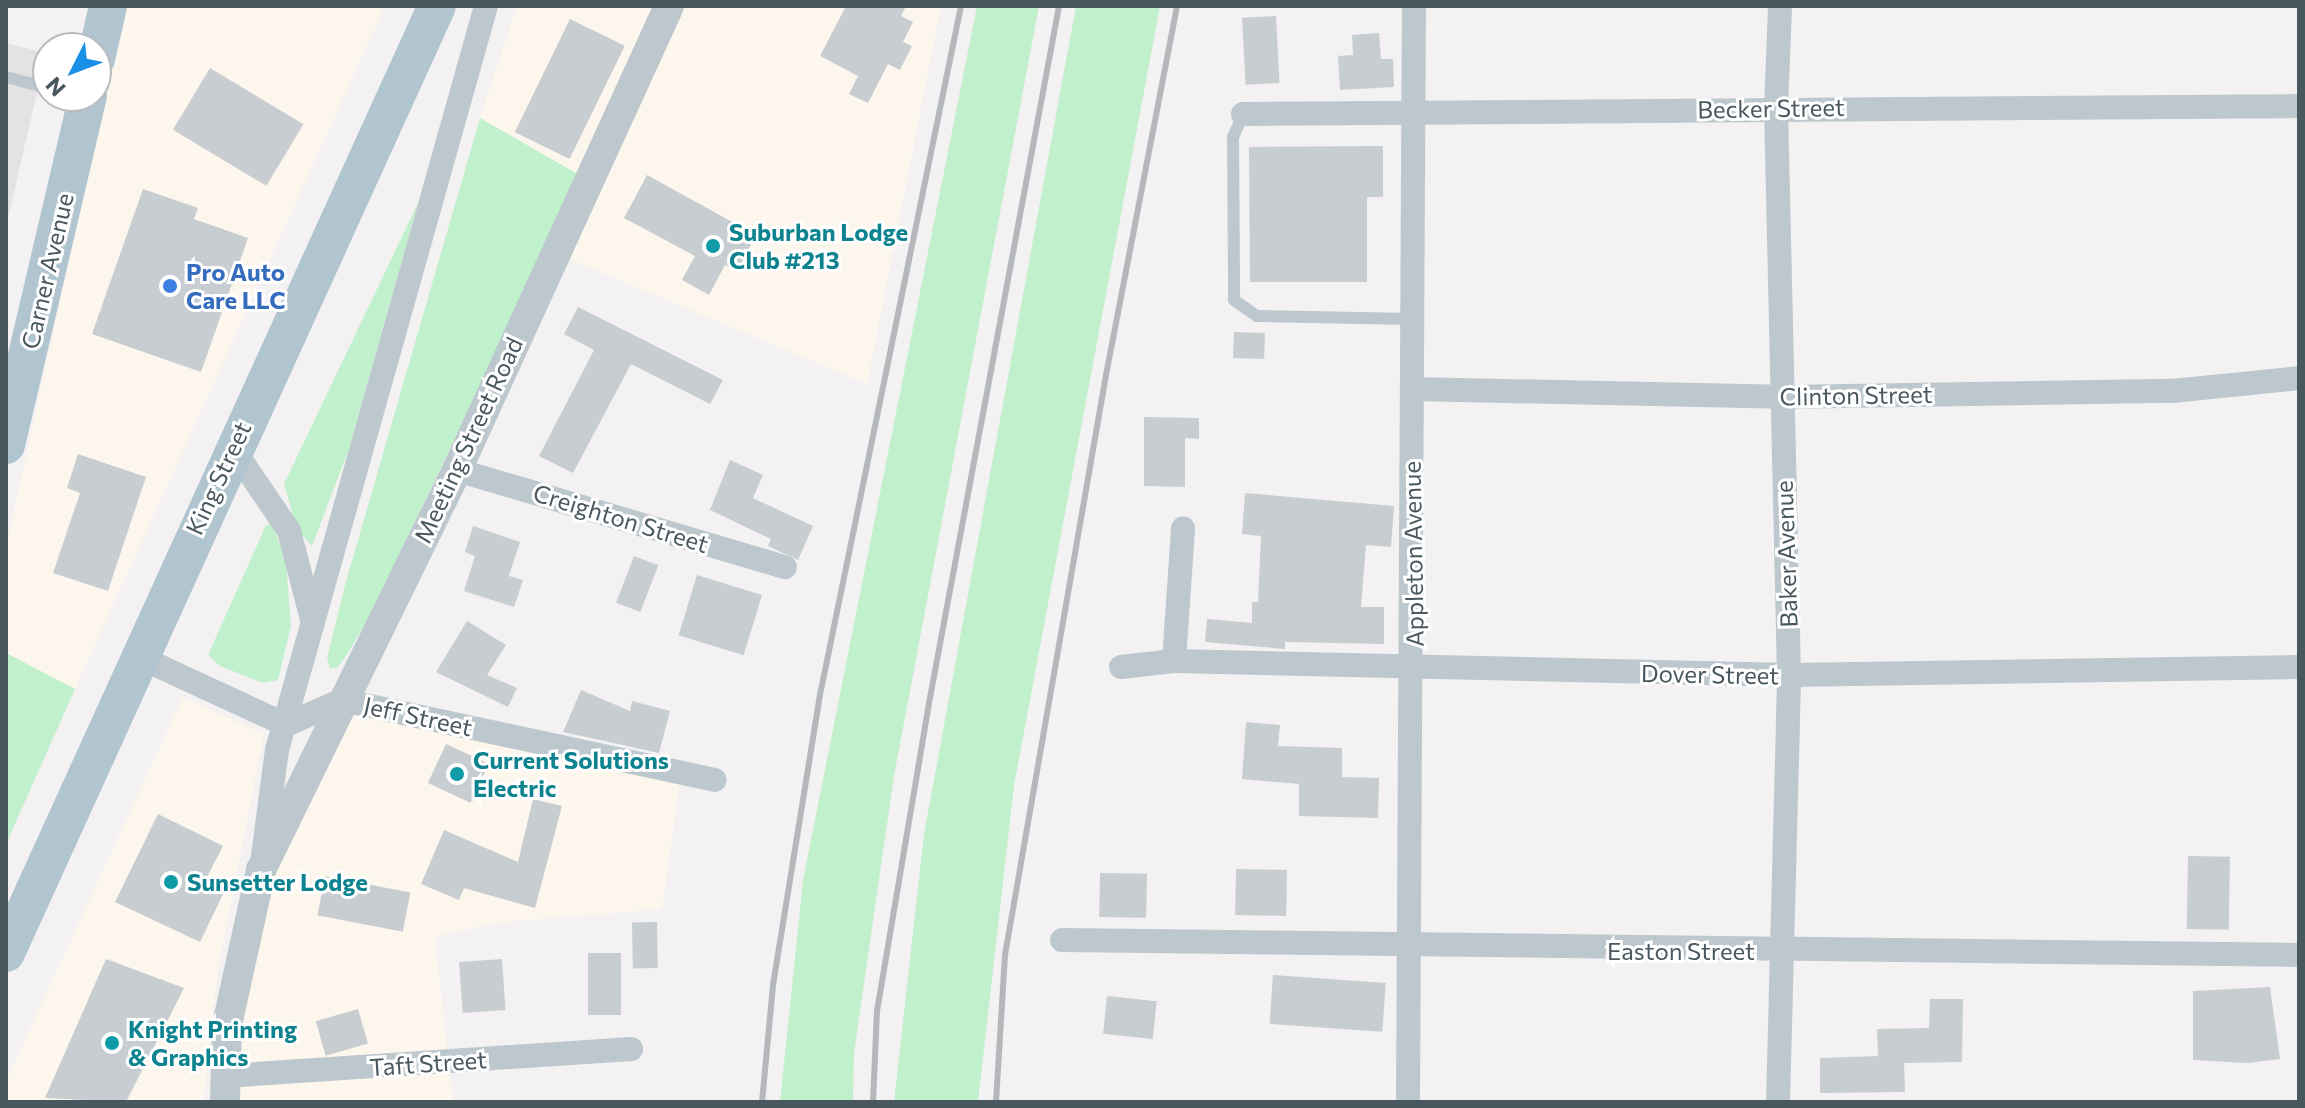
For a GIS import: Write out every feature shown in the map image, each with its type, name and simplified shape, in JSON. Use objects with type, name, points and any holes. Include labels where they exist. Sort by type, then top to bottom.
[{"type":"main road","points":[[102,32],[108,6]]},
{"type":"main road","name":"King Street","points":[[6,953],[232,447],[437,6]]},
{"type":"main road","name":"Carner Avenue","points":[[6,445],[80,112]]},
{"type":"street","name":"Meeting Street Road","points":[[225,1089],[227,1025],[261,870],[277,750],[486,6]]},
{"type":"street","name":"Meeting Street Road","points":[[261,870],[457,470],[669,6]]},
{"type":"street","name":"Appleton Avenue","points":[[1408,1102],[1414,670],[1414,6]]},
{"type":"street","name":"Baker Avenue","points":[[1778,1102],[1789,675],[1776,107],[1780,6]]},
{"type":"street","name":"Becker Street","points":[[1243,114],[1412,115],[1776,107],[2299,106]]},
{"type":"street","name":"Clinton Street","points":[[1412,389],[1781,397],[2172,391],[2299,378]]},
{"type":"street","points":[[232,447],[289,531],[313,626]]},
{"type":"street","name":"Creighton Street","points":[[457,470],[785,567]]},
{"type":"street","points":[[1174,661],[1183,528]]},
{"type":"street","points":[[137,656],[286,725]]},
{"type":"street","name":"Dover Street","points":[[1121,667],[1174,661],[1414,670],[1789,675],[2299,667]]},
{"type":"street","name":"Jeff Street","points":[[286,725],[342,700],[714,780]]},
{"type":"street","name":"Easton Street","points":[[1062,940],[1408,948],[2299,955]]},
{"type":"street","name":"Taft Street","points":[[225,1089],[631,1049]]},
{"type":"lane","points":[[6,77],[32,84]]},
{"type":"lane","points":[[1243,114],[1233,137],[1234,300],[1257,316],[1412,319]]},
{"type":"shaded area","points":[[125,6],[385,6],[75,689],[6,653],[6,547],[102,112],[112,112],[112,65]]},
{"type":"shaded area","points":[[517,6],[941,6],[867,384],[555,253],[588,180],[480,118]]},
{"type":"shaded area","points":[[6,43],[32,50],[32,112],[6,227]]},
{"type":"shaded area","points":[[183,697],[264,734],[217,975],[204,1102],[6,1102],[6,1081]]},
{"type":"shaded area","points":[[342,700],[681,772],[662,909],[494,923],[435,937],[453,1102],[225,1102],[261,870]]},
{"type":"green space","points":[[977,6],[1039,6],[894,776],[854,1053],[853,1102],[780,1102],[803,880]]},
{"type":"green space","points":[[1076,6],[1160,6],[1014,786],[978,1102],[894,1102],[924,834]]},
{"type":"green space","points":[[480,118],[581,176],[369,617],[337,668],[330,668],[327,658],[345,585]]},
{"type":"green space","points":[[418,203],[349,449],[312,546],[297,529],[284,484]]},
{"type":"green space","points":[[266,525],[273,525],[286,562],[291,626],[278,680],[263,683],[220,666],[208,655]]},
{"type":"green space","points":[[6,653],[75,689],[6,844]]},
{"type":"building","points":[[846,6],[906,6],[901,16],[913,22],[903,42],[912,46],[900,70],[888,64],[868,103],[849,94],[858,76],[820,56]]},
{"type":"building","points":[[1276,16],[1280,83],[1246,85],[1242,18]]},
{"type":"building","points":[[570,19],[625,46],[570,159],[515,132]]},
{"type":"building","points":[[1379,33],[1381,59],[1393,59],[1394,87],[1340,90],[1338,56],[1353,55],[1352,35]]},
{"type":"building","points":[[210,68],[303,124],[266,186],[173,130]]},
{"type":"building","points":[[1383,146],[1383,197],[1367,197],[1367,282],[1250,282],[1249,147]]},
{"type":"building","name":"Suburban Lodge Club #213","points":[[647,175],[756,235],[737,271],[725,265],[709,295],[682,280],[695,256],[624,218]]},
{"type":"building","name":"Pro Auto Care LLC","points":[[143,189],[198,208],[194,219],[248,238],[201,372],[92,334]]},
{"type":"building","points":[[578,307],[723,380],[710,404],[631,364],[573,473],[539,456],[594,350],[564,334]]},
{"type":"building","points":[[1234,332],[1265,333],[1264,359],[1233,358]]},
{"type":"building","points":[[1144,417],[1199,418],[1199,439],[1185,438],[1185,487],[1144,486]]},
{"type":"building","points":[[78,454],[146,477],[108,591],[53,573],[80,493],[67,488]]},
{"type":"building","points":[[730,460],[763,475],[753,498],[813,526],[798,560],[768,546],[771,539],[710,510]]},
{"type":"building","points":[[1245,493],[1394,506],[1391,547],[1366,545],[1361,607],[1384,607],[1384,644],[1285,642],[1285,649],[1205,642],[1207,619],[1252,623],[1252,602],[1258,602],[1261,536],[1242,534]]},
{"type":"building","points":[[473,526],[520,542],[509,576],[523,580],[514,607],[464,591],[475,556],[465,552]]},
{"type":"building","points":[[634,556],[658,565],[640,612],[616,603]]},
{"type":"building","points":[[697,575],[762,595],[744,655],[679,635]]},
{"type":"building","points":[[467,621],[506,645],[487,675],[517,688],[508,707],[436,672]]},
{"type":"building","points":[[581,690],[630,711],[632,701],[670,711],[659,753],[563,732]]},
{"type":"building","points":[[1246,722],[1280,725],[1278,746],[1342,748],[1342,777],[1379,778],[1378,818],[1299,816],[1299,784],[1242,779]]},
{"type":"building","name":"Current Solutions Electric","points":[[446,744],[489,764],[470,803],[428,783]]},
{"type":"building","points":[[533,799],[562,806],[535,908],[464,888],[459,900],[421,884],[444,830],[518,862]]},
{"type":"building","name":"Sunsetter Lodge","points":[[158,814],[223,846],[207,877],[227,886],[200,942],[115,902]]},
{"type":"building","points":[[2188,856],[2230,857],[2229,930],[2187,929]]},
{"type":"building","points":[[1236,869],[1287,870],[1286,916],[1235,915]]},
{"type":"building","points":[[1100,873],[1147,874],[1146,918],[1099,917]]},
{"type":"building","points":[[325,876],[410,893],[403,932],[317,915]]},
{"type":"building","points":[[632,922],[657,922],[658,968],[633,968]]},
{"type":"building","points":[[588,953],[621,953],[621,1015],[588,1015]]},
{"type":"building","name":"Knight Printing & Graphics","points":[[106,959],[184,988],[126,1102],[45,1098]]},
{"type":"building","points":[[502,959],[506,1010],[463,1013],[459,962]]},
{"type":"building","points":[[1273,975],[1386,983],[1382,1032],[1270,1024]]},
{"type":"building","points":[[2270,987],[2280,1059],[2247,1063],[2193,1060],[2193,991]]},
{"type":"building","points":[[1107,996],[1157,1001],[1153,1039],[1103,1034]]},
{"type":"building","points":[[1930,999],[1963,999],[1962,1062],[1904,1063],[1905,1092],[1820,1093],[1820,1058],[1878,1056],[1877,1029],[1929,1028]]},
{"type":"building","points":[[358,1009],[368,1044],[326,1056],[316,1021]]},
{"type":"railway","points":[[762,1102],[773,985],[821,690],[961,6]]},
{"type":"railway","points":[[873,1102],[877,1011],[929,703],[1059,6]]},
{"type":"railway","points":[[996,1102],[1005,955],[1106,375],[1177,6]]},
{"type":"place","name":"Suburban Lodge Club #213","points":[[713,246]]},
{"type":"place","name":"Pro Auto Care LLC","points":[[170,286]]},
{"type":"place","name":"Current Solutions Electric","points":[[457,774]]},
{"type":"place","name":"Sunsetter Lodge","points":[[171,882]]},
{"type":"place","name":"Knight Printing & Graphics","points":[[112,1043]]}]
